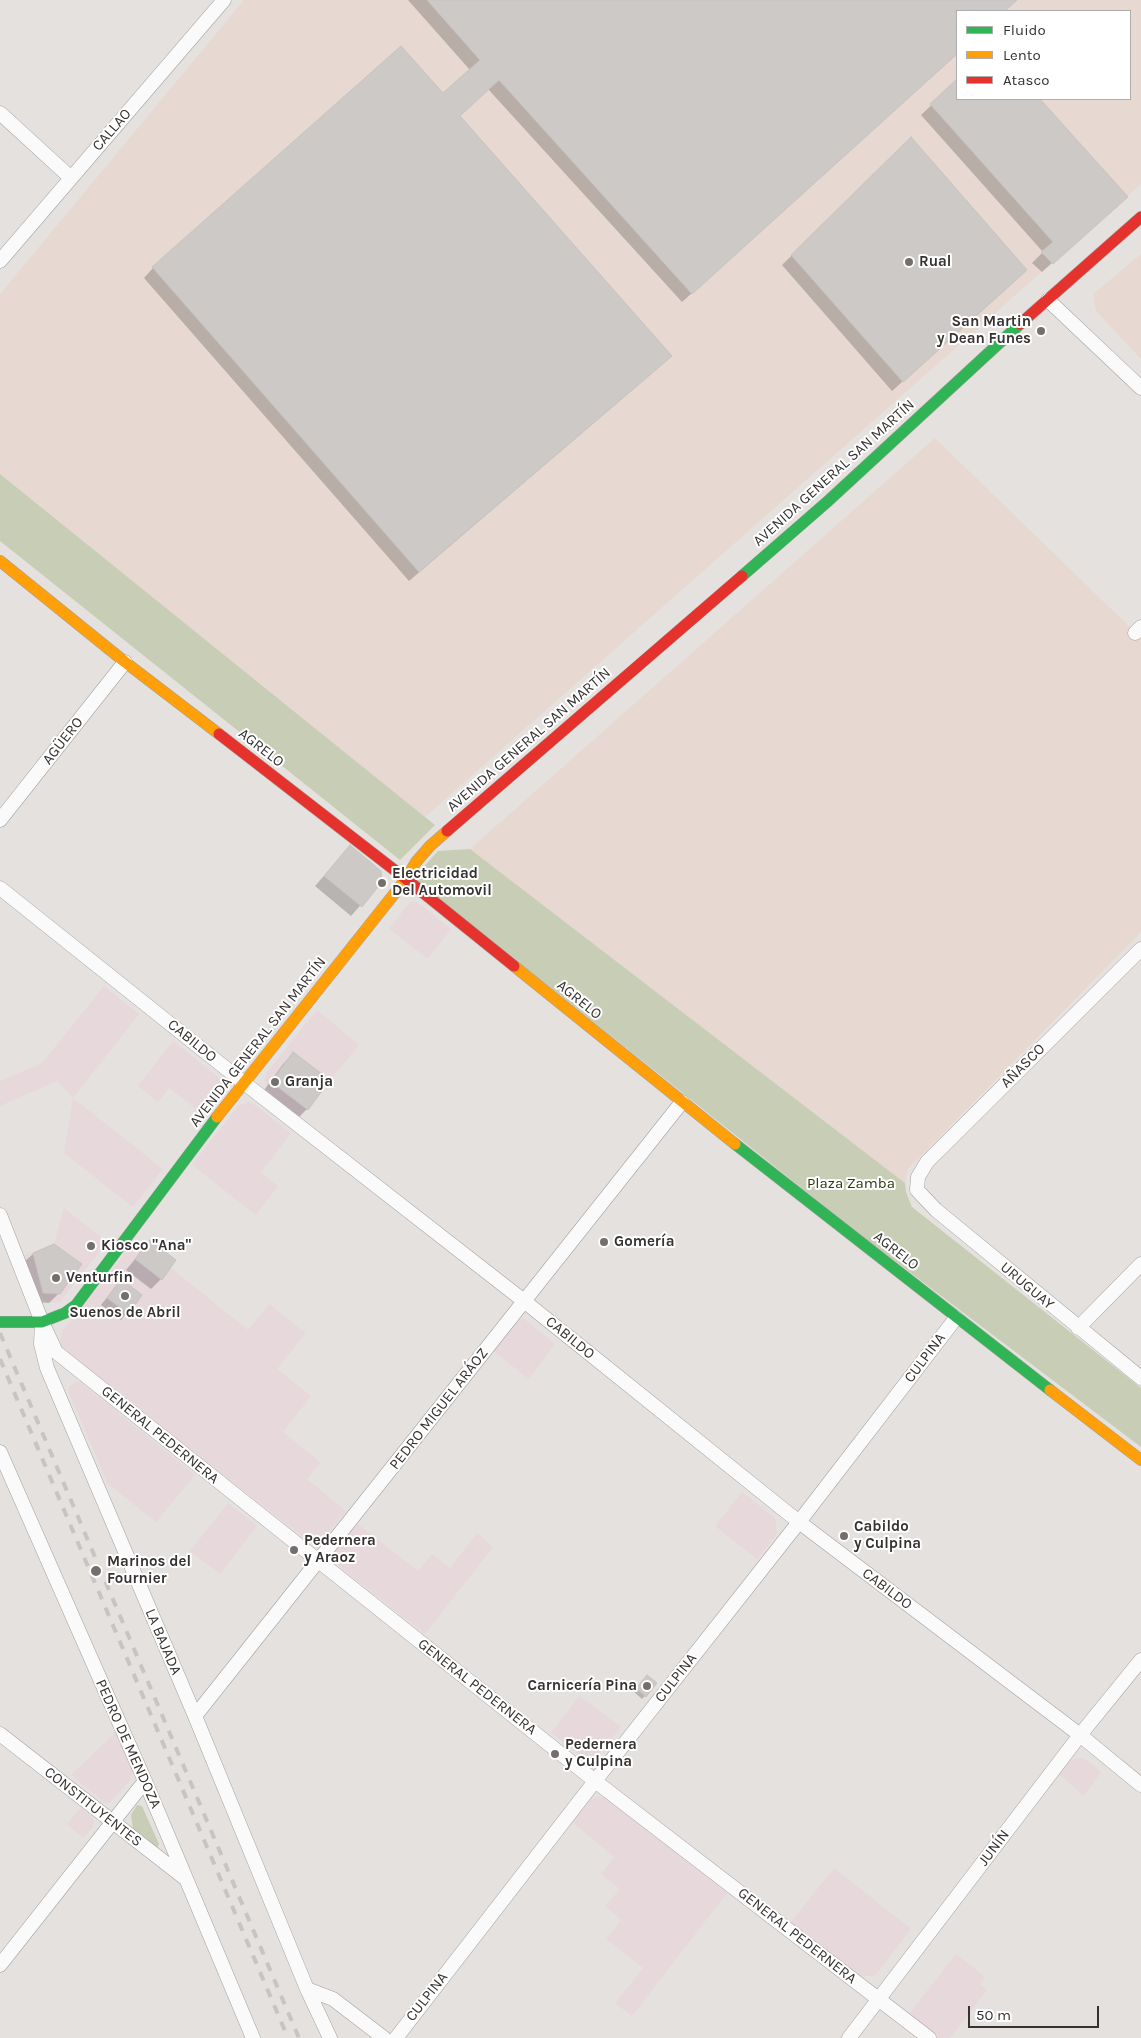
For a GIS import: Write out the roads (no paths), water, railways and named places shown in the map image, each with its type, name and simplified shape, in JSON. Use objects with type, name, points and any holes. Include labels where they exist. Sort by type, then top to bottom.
[{"type":"street","name":"CALLAO","points":[[0,261],[224,0]]},
{"type":"street","points":[[0,114],[71,178]]},
{"type":"street","name":"AVENIDA GENERAL SAN MARTÍN","points":[[0,1322],[42,1322],[65,1313],[76,1305],[243,1082],[406,879],[416,862],[430,846],[826,502],[1141,217]]},
{"type":"street","points":[[1048,300],[1141,388]]},
{"type":"street","name":"AGRELO","points":[[0,560],[125,662],[406,879],[682,1102],[956,1318],[1141,1460]]},
{"type":"street","name":"AGÜERO","points":[[0,820],[125,662]]},
{"type":"street","name":"CABILDO","points":[[0,888],[243,1082],[524,1301],[799,1522],[1080,1735],[1141,1785]]},
{"type":"street","name":"AÑASCO","points":[[917,1190],[918,1177],[927,1162],[1141,949]]},
{"type":"street","name":"PEDRO MIGUEL ARÁOZ","points":[[195,1716],[682,1102]]},
{"type":"street","name":"URUGUAY","points":[[917,1190],[936,1210],[1141,1378]]},
{"type":"street","name":"LA BAJADA","points":[[0,1215],[42,1322],[41,1344],[47,1368],[195,1716],[307,1989],[330,2038]]},
{"type":"street","points":[[1078,1328],[1141,1264]]},
{"type":"street","name":"CULPINA","points":[[396,2038],[956,1318]]},
{"type":"street","name":"GENERAL PEDERNERA","points":[[42,1322],[56,1352],[318,1562],[595,1780],[929,2038]]},
{"type":"street","name":"PEDRO DE MENDOZA","points":[[0,1452],[145,1781],[253,2038]]},
{"type":"street","name":"JUNÍN","points":[[849,2038],[1080,1735],[1141,1660]]},
{"type":"street","name":"CONSTITUYENTES","points":[[0,1734],[187,1880]]},
{"type":"street","points":[[0,1965],[145,1781]]},
{"type":"street","points":[[307,1989],[333,1999],[384,2038]]},
{"type":"railway","points":[[0,1333],[299,2038]]},
{"type":"railway","points":[[0,1359],[288,2038]]},
{"type":"place","name":"Rual","points":[[909,262]]},
{"type":"place","name":"San Martin y Dean Funes","points":[[1041,331]]},
{"type":"place","name":"Electricidad Del Automovil","points":[[382,883]]},
{"type":"place","name":"Granja","points":[[275,1082]]},
{"type":"place","name":"Gomería","points":[[604,1242]]},
{"type":"place","name":"Kiosco \"Ana\"","points":[[91,1246]]},
{"type":"place","name":"Venturfin","points":[[56,1278]]},
{"type":"place","name":"Suenos de Abril","points":[[125,1296]]},
{"type":"place","name":"Cabildo y Culpina","points":[[844,1536]]},
{"type":"place","name":"Pedernera y Araoz","points":[[294,1550]]},
{"type":"place","name":"Marinos del Fournier","points":[[96,1571]]},
{"type":"place","name":"Carnicería Pina","points":[[647,1686]]},
{"type":"place","name":"Pedernera y Culpina","points":[[555,1754]]},
{"type":"park label","name":"Plaza Zamba","points":[[851,1184]]}]
